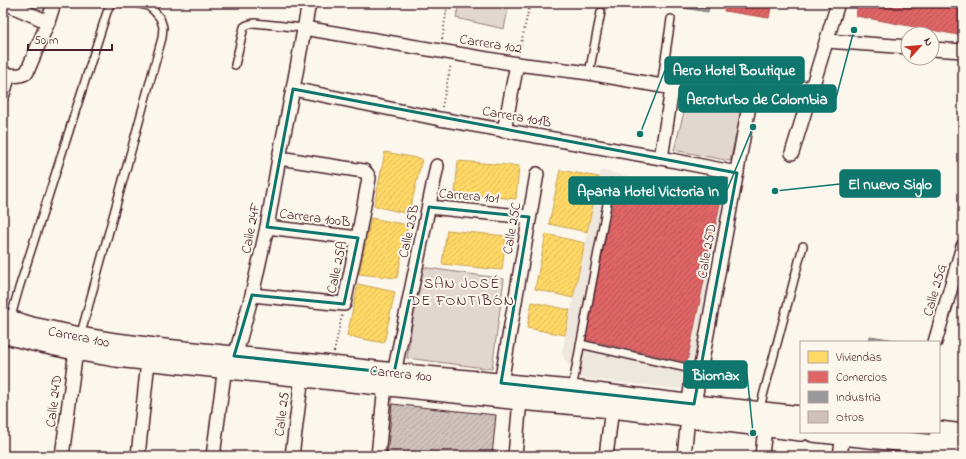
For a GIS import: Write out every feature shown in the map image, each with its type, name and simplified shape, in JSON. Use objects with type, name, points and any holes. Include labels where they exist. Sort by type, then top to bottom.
[{"type":"main road","name":"Carrera 100","points":[[5,324],[28,340],[78,344],[116,343],[155,348],[302,376],[501,382],[572,390],[613,401]]},
{"type":"main road","name":"Carrera 100","points":[[78,344],[116,357],[148,361],[232,362],[332,366],[390,379],[520,400],[613,401],[689,408],[762,419],[800,431]]},
{"type":"main road","name":"Carrera 100","points":[[762,419],[800,416]]},
{"type":"main road","points":[[940,431],[963,434]]},
{"type":"main road","points":[[824,433],[963,448]]},
{"type":"street","points":[[5,3],[48,22]]},
{"type":"street","points":[[3,94],[12,74],[27,72],[48,22],[54,3]]},
{"type":"street","name":"Calle 24F","points":[[213,456],[224,374],[232,362],[238,346],[252,295],[267,227],[309,3]]},
{"type":"street","points":[[792,153],[838,3]]},
{"type":"street","name":"Carrera 102","points":[[304,28],[440,52],[589,73],[667,87]]},
{"type":"street","points":[[826,41],[900,46]]},
{"type":"street","points":[[940,50],[963,51]]},
{"type":"street","points":[[504,130],[517,64]]},
{"type":"street","points":[[662,158],[667,87],[676,64]]},
{"type":"street","points":[[754,79],[811,89]]},
{"type":"street","name":"Calle 25D","points":[[684,456],[689,408],[737,172],[754,79]]},
{"type":"street","name":"Carrera 101B","points":[[293,89],[440,119],[737,172]]},
{"type":"street","name":"Calle 25A","points":[[279,158],[364,171],[369,178],[344,304]]},
{"type":"street","name":"Calle 25B","points":[[378,456],[390,379],[437,166]]},
{"type":"street","name":"Calle 25C","points":[[501,382],[537,174]]},
{"type":"street","name":"Carrera 101","points":[[429,207],[529,217]]},
{"type":"street","name":"Carrera 100B","points":[[267,227],[358,238]]},
{"type":"street","name":"Calle 25G","points":[[935,341],[963,246]]},
{"type":"street","points":[[252,295],[344,304]]},
{"type":"street","name":"Calle 24D","points":[[62,456],[78,344]]},
{"type":"street","points":[[138,456],[148,361]]},
{"type":"street","name":"Calle 25","points":[[292,456],[302,376]]},
{"type":"street","points":[[515,456],[520,400]]},
{"type":"street","points":[[606,456],[613,401]]},
{"type":"street","points":[[762,419],[762,456]]},
{"type":"street","points":[[840,456],[843,435]]},
{"type":"lane","points":[[5,324],[19,288],[105,19],[112,3]]},
{"type":"lane","points":[[78,344],[162,38],[163,27],[160,18],[148,6],[135,3]]},
{"type":"lane","points":[[589,73],[601,12]]},
{"type":"lane","points":[[667,87],[671,19]]},
{"type":"lane","points":[[235,65],[244,27],[247,25],[254,23],[304,28]]},
{"type":"lane","points":[[572,390],[611,183]]},
{"type":"lane","points":[[762,419],[803,246]]},
{"type":"lane","points":[[580,344],[688,368],[690,371],[689,408]]},
{"type":"path","points":[[440,52],[448,3]]},
{"type":"path","points":[[517,64],[530,3]]},
{"type":"path","points":[[440,119],[454,54]]},
{"type":"path","points":[[676,64],[754,79]]},
{"type":"path","name":"Calle 25A","points":[[332,366],[344,304]]},
{"type":"highlighted area","points":[[293,89],[737,173],[694,404],[501,383],[529,217],[429,207],[394,373],[234,356],[252,295],[344,304],[358,238],[267,227]]},
{"type":"shaded area","points":[[459,3],[509,3],[504,29],[456,18]]},
{"type":"shaded area","points":[[694,74],[747,87],[730,161],[674,150]]},
{"type":"shaded area","points":[[601,170],[727,200],[692,382],[680,389],[580,378],[579,370],[570,366],[564,359],[562,352]]},
{"type":"shaded area","points":[[421,267],[504,279],[492,369],[407,358]]},
{"type":"building: Viviendas","points":[[385,152],[422,159],[409,214],[374,206]]},
{"type":"building: Viviendas","points":[[458,161],[519,166],[516,199],[455,193]]},
{"type":"building: Viviendas","points":[[560,170],[599,177],[587,232],[549,224]]},
{"type":"building: Viviendas","points":[[371,218],[408,225],[397,278],[359,274]]},
{"type":"building: Viviendas","points":[[447,230],[506,236],[502,270],[442,264]]},
{"type":"building: Viviendas","points":[[546,234],[585,243],[573,298],[535,289]]},
{"type":"building: Viviendas","points":[[358,284],[395,292],[384,343],[347,336]]},
{"type":"building: Viviendas","points":[[532,302],[570,310],[565,335],[527,328]]},
{"type":"building: Comercios","points":[[725,3],[772,3],[769,18],[724,11]]},
{"type":"building: Comercios","points":[[858,3],[963,3],[958,35],[940,32],[940,26],[910,26],[856,16]]},
{"type":"building: Comercios","points":[[639,180],[721,199],[687,362],[584,339],[616,190],[636,195]]},
{"type":"building: Industria","points":[[653,3],[710,3],[708,12]]},
{"type":"building: Industria","points":[[870,336],[902,341],[869,341]]},
{"type":"building: Otros","points":[[392,404],[496,415],[492,456],[387,456]]},
{"type":"place","name":"Aeroturbo de Colombia","points":[[854,30]]},
{"type":"place","name":"Aparta Hotel Victoria In","points":[[753,127]]},
{"type":"place","name":"Aero Hotel Boutique","points":[[640,134]]},
{"type":"place","name":"El nuevo Siglo","points":[[775,191]]},
{"type":"place","name":"Biomax","points":[[753,433]]},
{"type":"district","name":"SAN JOSÉ DE FONTIBÓN","points":[[462,292]]}]
